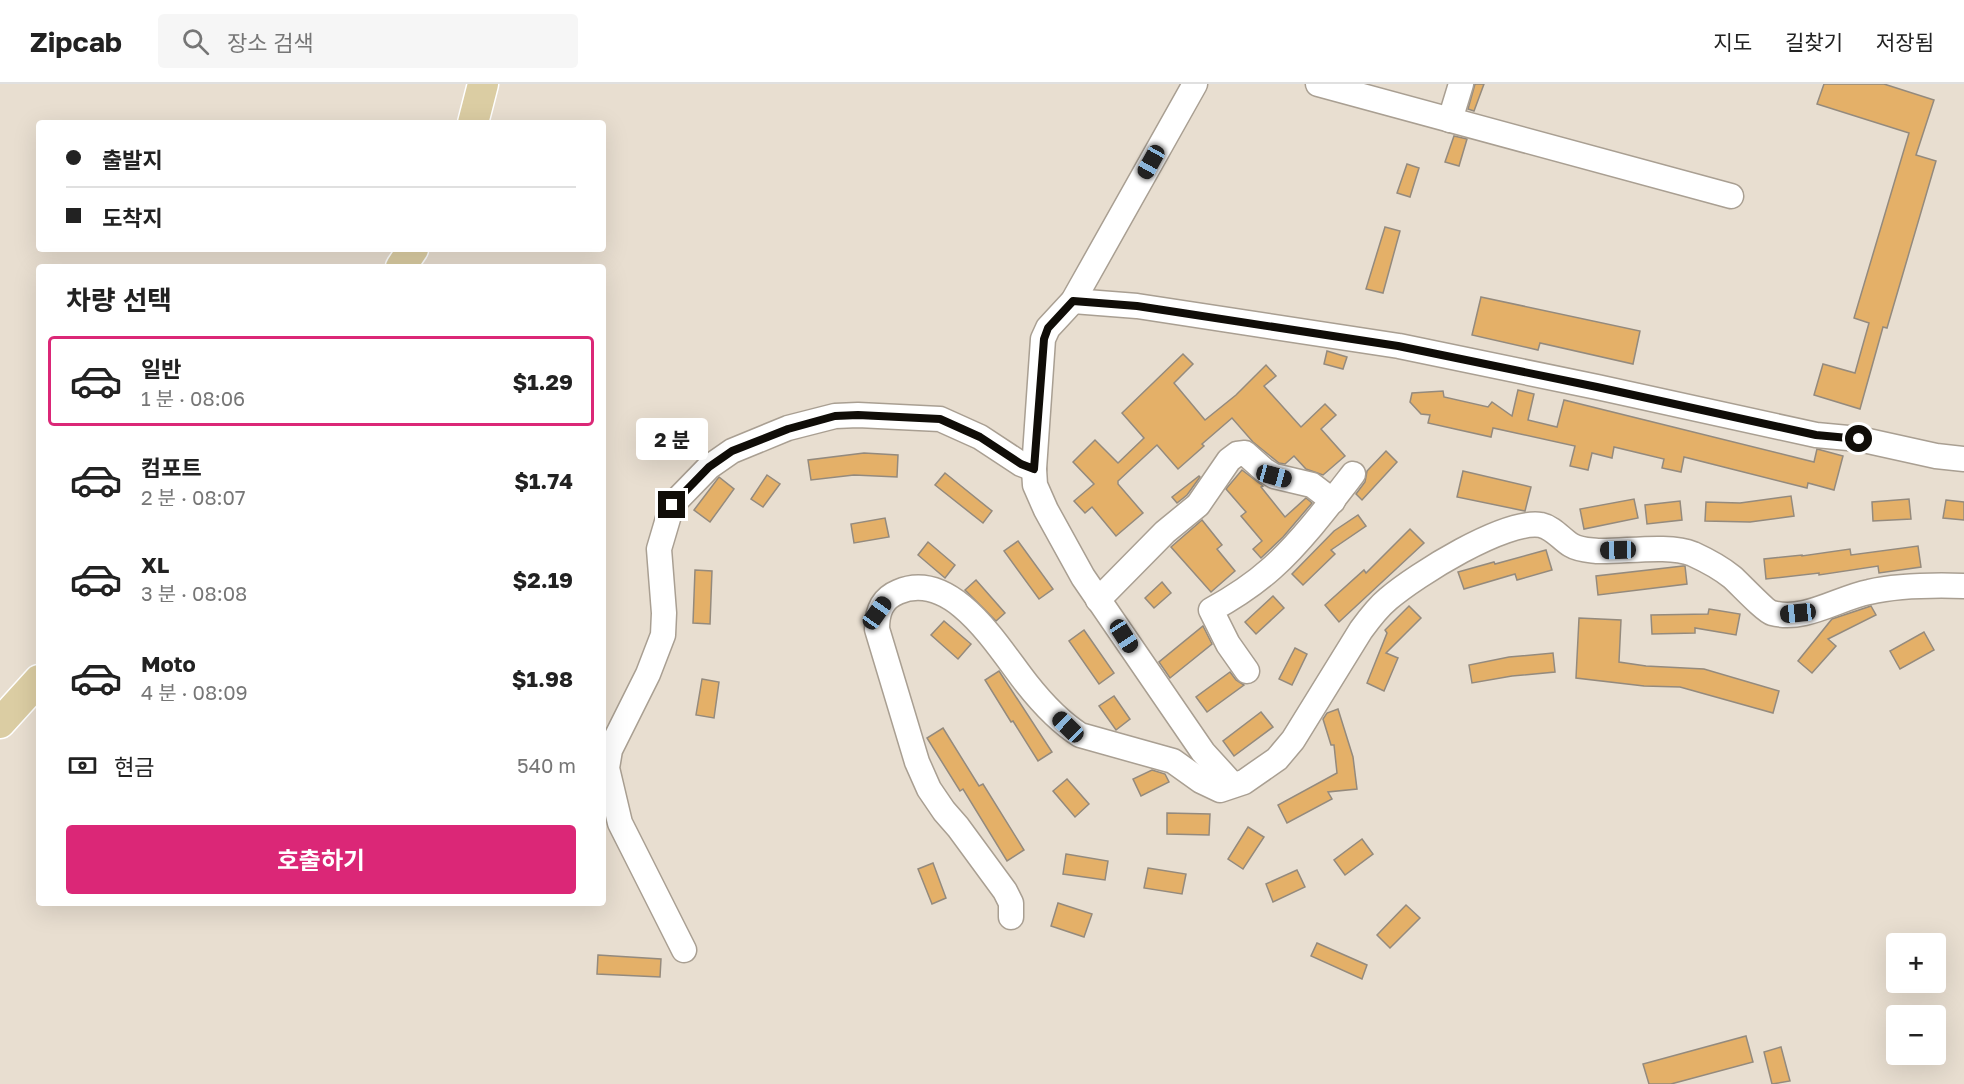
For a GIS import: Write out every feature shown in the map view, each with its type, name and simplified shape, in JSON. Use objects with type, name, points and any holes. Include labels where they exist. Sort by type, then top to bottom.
[{"type":"main road","points":[[474,120],[483,84]]},
{"type":"main road","points":[[0,723],[36,683]]},
{"type":"street","points":[[1195,84],[1073,301],[1048,328],[1044,339],[1034,469],[1035,485],[1046,510],[1098,600],[1197,743],[1233,785]]},
{"type":"street","points":[[1318,84],[1731,196]]},
{"type":"street","points":[[1450,120],[1461,84]]},
{"type":"street","points":[[1073,301],[1137,306],[1398,346],[1816,435],[1859,439],[1936,456],[1964,459]]},
{"type":"street","points":[[684,950],[620,823],[607,768],[609,750],[648,674],[663,636],[664,613],[659,549],[672,505],[709,467],[732,451],[788,429],[835,416],[940,419],[980,437],[1021,464],[1034,469]]},
{"type":"street","points":[[1098,600],[1166,532],[1198,505],[1229,460],[1237,454],[1245,453],[1274,476],[1312,485],[1333,501]]},
{"type":"street","points":[[1247,671],[1228,644],[1211,610],[1248,587],[1274,567],[1333,501],[1353,474]]},
{"type":"street","points":[[1011,917],[1011,903],[1005,891],[944,811],[929,789],[916,762],[877,629],[877,613],[886,600],[897,592],[922,588],[934,590],[963,608],[992,637],[1027,685],[1048,708],[1080,735],[1173,761],[1201,781],[1220,790],[1244,782],[1277,759],[1293,740],[1361,630],[1373,613],[1388,599],[1437,565],[1478,543],[1516,528],[1543,525],[1579,549],[1660,550],[1690,553],[1729,575],[1770,613],[1811,612],[1868,592],[1914,586],[1964,586]]},
{"type":"building","points":[[1475,84],[1484,84],[1474,111],[1468,109]]},
{"type":"building","points":[[1824,84],[1884,84],[1934,100],[1916,155],[1936,161],[1887,328],[1883,327],[1860,409],[1814,395],[1823,364],[1855,373],[1869,323],[1854,318],[1909,133],[1817,104]]},
{"type":"building","points":[[1454,136],[1467,139],[1459,166],[1445,162]]},
{"type":"building","points":[[1407,164],[1419,168],[1410,197],[1397,193]]},
{"type":"building","points":[[1385,227],[1400,231],[1383,293],[1366,289]]},
{"type":"building","points":[[1481,297],[1640,331],[1633,364],[1540,343],[1538,350],[1472,335]]},
{"type":"building","points":[[1327,351],[1347,357],[1343,369],[1324,364]]},
{"type":"building","points":[[1183,354],[1193,364],[1174,383],[1205,420],[1236,395],[1266,365],[1276,376],[1264,386],[1301,427],[1325,404],[1336,415],[1321,429],[1345,456],[1323,475],[1306,469],[1294,456],[1285,464],[1279,463],[1253,442],[1232,418],[1178,469],[1157,445],[1118,481],[1118,484],[1143,513],[1116,536],[1092,507],[1085,513],[1074,501],[1094,484],[1073,462],[1095,440],[1118,463],[1144,438],[1122,413]]},
{"type":"building","points":[[1518,390],[1534,394],[1528,420],[1557,427],[1564,400],[1814,462],[1817,449],[1843,456],[1834,490],[1808,483],[1807,488],[1684,457],[1681,472],[1662,468],[1664,459],[1614,447],[1612,458],[1592,453],[1588,470],[1570,466],[1575,446],[1493,428],[1491,437],[1428,423],[1430,415],[1421,414],[1410,402],[1412,393],[1443,391],[1444,397],[1488,407],[1492,402],[1512,416]]},
{"type":"building","points":[[1386,451],[1397,462],[1362,500],[1356,494],[1365,482],[1367,471]]},
{"type":"building","points":[[864,453],[898,455],[897,477],[854,475],[811,480],[808,460]]},
{"type":"building","points":[[1242,470],[1263,486],[1261,487],[1285,517],[1306,498],[1312,503],[1283,537],[1261,558],[1253,549],[1262,541],[1241,516],[1246,512],[1226,489]]},
{"type":"building","points":[[1463,471],[1531,487],[1525,511],[1457,497]]},
{"type":"building","points":[[945,473],[992,511],[983,523],[935,485]]},
{"type":"building","points":[[767,475],[780,484],[763,507],[751,499]]},
{"type":"building","points":[[1199,476],[1187,495],[1177,503],[1172,497]]},
{"type":"building","points":[[719,477],[734,489],[710,522],[694,510]]},
{"type":"building","points":[[1791,496],[1794,516],[1750,522],[1705,521],[1706,502],[1740,503]]},
{"type":"building","points":[[1634,499],[1638,518],[1584,529],[1580,509]]},
{"type":"building","points":[[1909,499],[1911,519],[1873,521],[1872,502]]},
{"type":"building","points":[[1946,500],[1964,502],[1964,520],[1943,518]]},
{"type":"building","points":[[1680,501],[1682,520],[1647,524],[1645,505]]},
{"type":"building","points":[[1358,515],[1366,526],[1331,550],[1335,554],[1303,585],[1292,574],[1334,531]]},
{"type":"building","points":[[885,518],[889,537],[854,543],[851,524]]},
{"type":"building","points":[[1202,520],[1222,545],[1217,549],[1235,571],[1211,592],[1171,547]]},
{"type":"building","points":[[1410,529],[1424,543],[1339,622],[1325,605],[1364,570],[1366,573]]},
{"type":"building","points":[[1018,541],[1053,589],[1039,599],[1004,551]]},
{"type":"building","points":[[928,542],[955,565],[945,578],[918,555]]},
{"type":"building","points":[[1918,546],[1921,567],[1879,573],[1878,566],[1819,575],[1819,573],[1766,579],[1764,559],[1850,549],[1851,555]]},
{"type":"building","points":[[1546,550],[1552,570],[1517,580],[1515,574],[1464,589],[1458,572]]},
{"type":"building","points":[[1685,566],[1687,584],[1598,595],[1596,576]]},
{"type":"building","points":[[695,570],[712,571],[710,624],[693,623]]},
{"type":"building","points":[[976,580],[1005,613],[996,621],[965,590]]},
{"type":"building","points":[[1162,582],[1171,593],[1154,608],[1145,598]]},
{"type":"building","points":[[1273,596],[1284,608],[1256,634],[1245,622]]},
{"type":"building","points":[[1409,606],[1421,618],[1386,653],[1398,658],[1384,691],[1367,683],[1387,633],[1385,630]]},
{"type":"building","points":[[1871,606],[1876,615],[1828,639],[1836,646],[1812,673],[1798,661],[1832,619]]},
{"type":"building","points":[[1709,609],[1740,614],[1736,635],[1695,628],[1695,633],[1652,634],[1651,615],[1708,614]]},
{"type":"building","points":[[1579,618],[1621,620],[1619,662],[1704,669],[1779,691],[1773,713],[1680,687],[1644,686],[1576,678]]},
{"type":"building","points":[[944,621],[971,644],[958,659],[931,635]]},
{"type":"building","points":[[1203,626],[1212,644],[1170,678],[1159,662]]},
{"type":"building","points":[[1084,630],[1114,673],[1099,684],[1069,641]]},
{"type":"building","points":[[1924,632],[1934,650],[1900,669],[1890,651]]},
{"type":"building","points":[[1295,648],[1307,654],[1292,685],[1279,679]]},
{"type":"building","points":[[1553,653],[1555,672],[1472,683],[1469,665],[1509,657]]},
{"type":"building","points":[[999,671],[1052,752],[1038,761],[985,680]]},
{"type":"building","points":[[1230,672],[1244,685],[1207,712],[1196,697]]},
{"type":"building","points":[[702,679],[719,682],[714,718],[696,715]]},
{"type":"building","points":[[1114,696],[1130,719],[1116,730],[1099,706]]},
{"type":"building","points":[[1338,709],[1353,757],[1357,789],[1328,792],[1332,799],[1287,823],[1278,805],[1337,773],[1334,745],[1331,745],[1323,719],[1327,713]]},
{"type":"building","points":[[1261,712],[1273,727],[1234,756],[1223,741]]},
{"type":"building","points":[[943,728],[979,786],[983,784],[1024,850],[1007,861],[963,789],[960,791],[927,738]]},
{"type":"building","points":[[1152,770],[1165,774],[1169,782],[1141,796],[1133,779]]},
{"type":"building","points":[[1067,779],[1089,804],[1075,817],[1053,791]]},
{"type":"building","points":[[1167,813],[1210,814],[1209,835],[1167,834]]},
{"type":"building","points":[[1248,827],[1264,837],[1243,869],[1228,859]]},
{"type":"building","points":[[1362,839],[1373,854],[1345,875],[1334,860]]},
{"type":"building","points":[[1066,854],[1108,861],[1105,880],[1063,874]]},
{"type":"building","points":[[933,863],[946,898],[932,904],[918,869]]},
{"type":"building","points":[[1148,868],[1186,874],[1182,894],[1144,888]]},
{"type":"building","points":[[1297,870],[1305,887],[1273,902],[1266,884]]},
{"type":"building","points":[[1058,903],[1092,914],[1084,937],[1051,926]]},
{"type":"building","points":[[1406,905],[1420,918],[1390,948],[1377,935]]},
{"type":"building","points":[[1317,943],[1367,965],[1362,979],[1311,956]]},
{"type":"building","points":[[598,955],[661,959],[660,977],[597,974]]},
{"type":"building","points":[[1746,1036],[1753,1062],[1671,1084],[1649,1084],[1643,1064]]},
{"type":"building","points":[[1781,1047],[1790,1081],[1772,1084],[1764,1052]]},
{"type":"route","points":[[672,505],[709,467],[732,451],[810,421],[835,416],[940,419],[980,437],[1021,464],[1034,469],[1044,339],[1048,328],[1073,301],[1137,306],[1398,346],[1816,435],[1859,439]]}]
